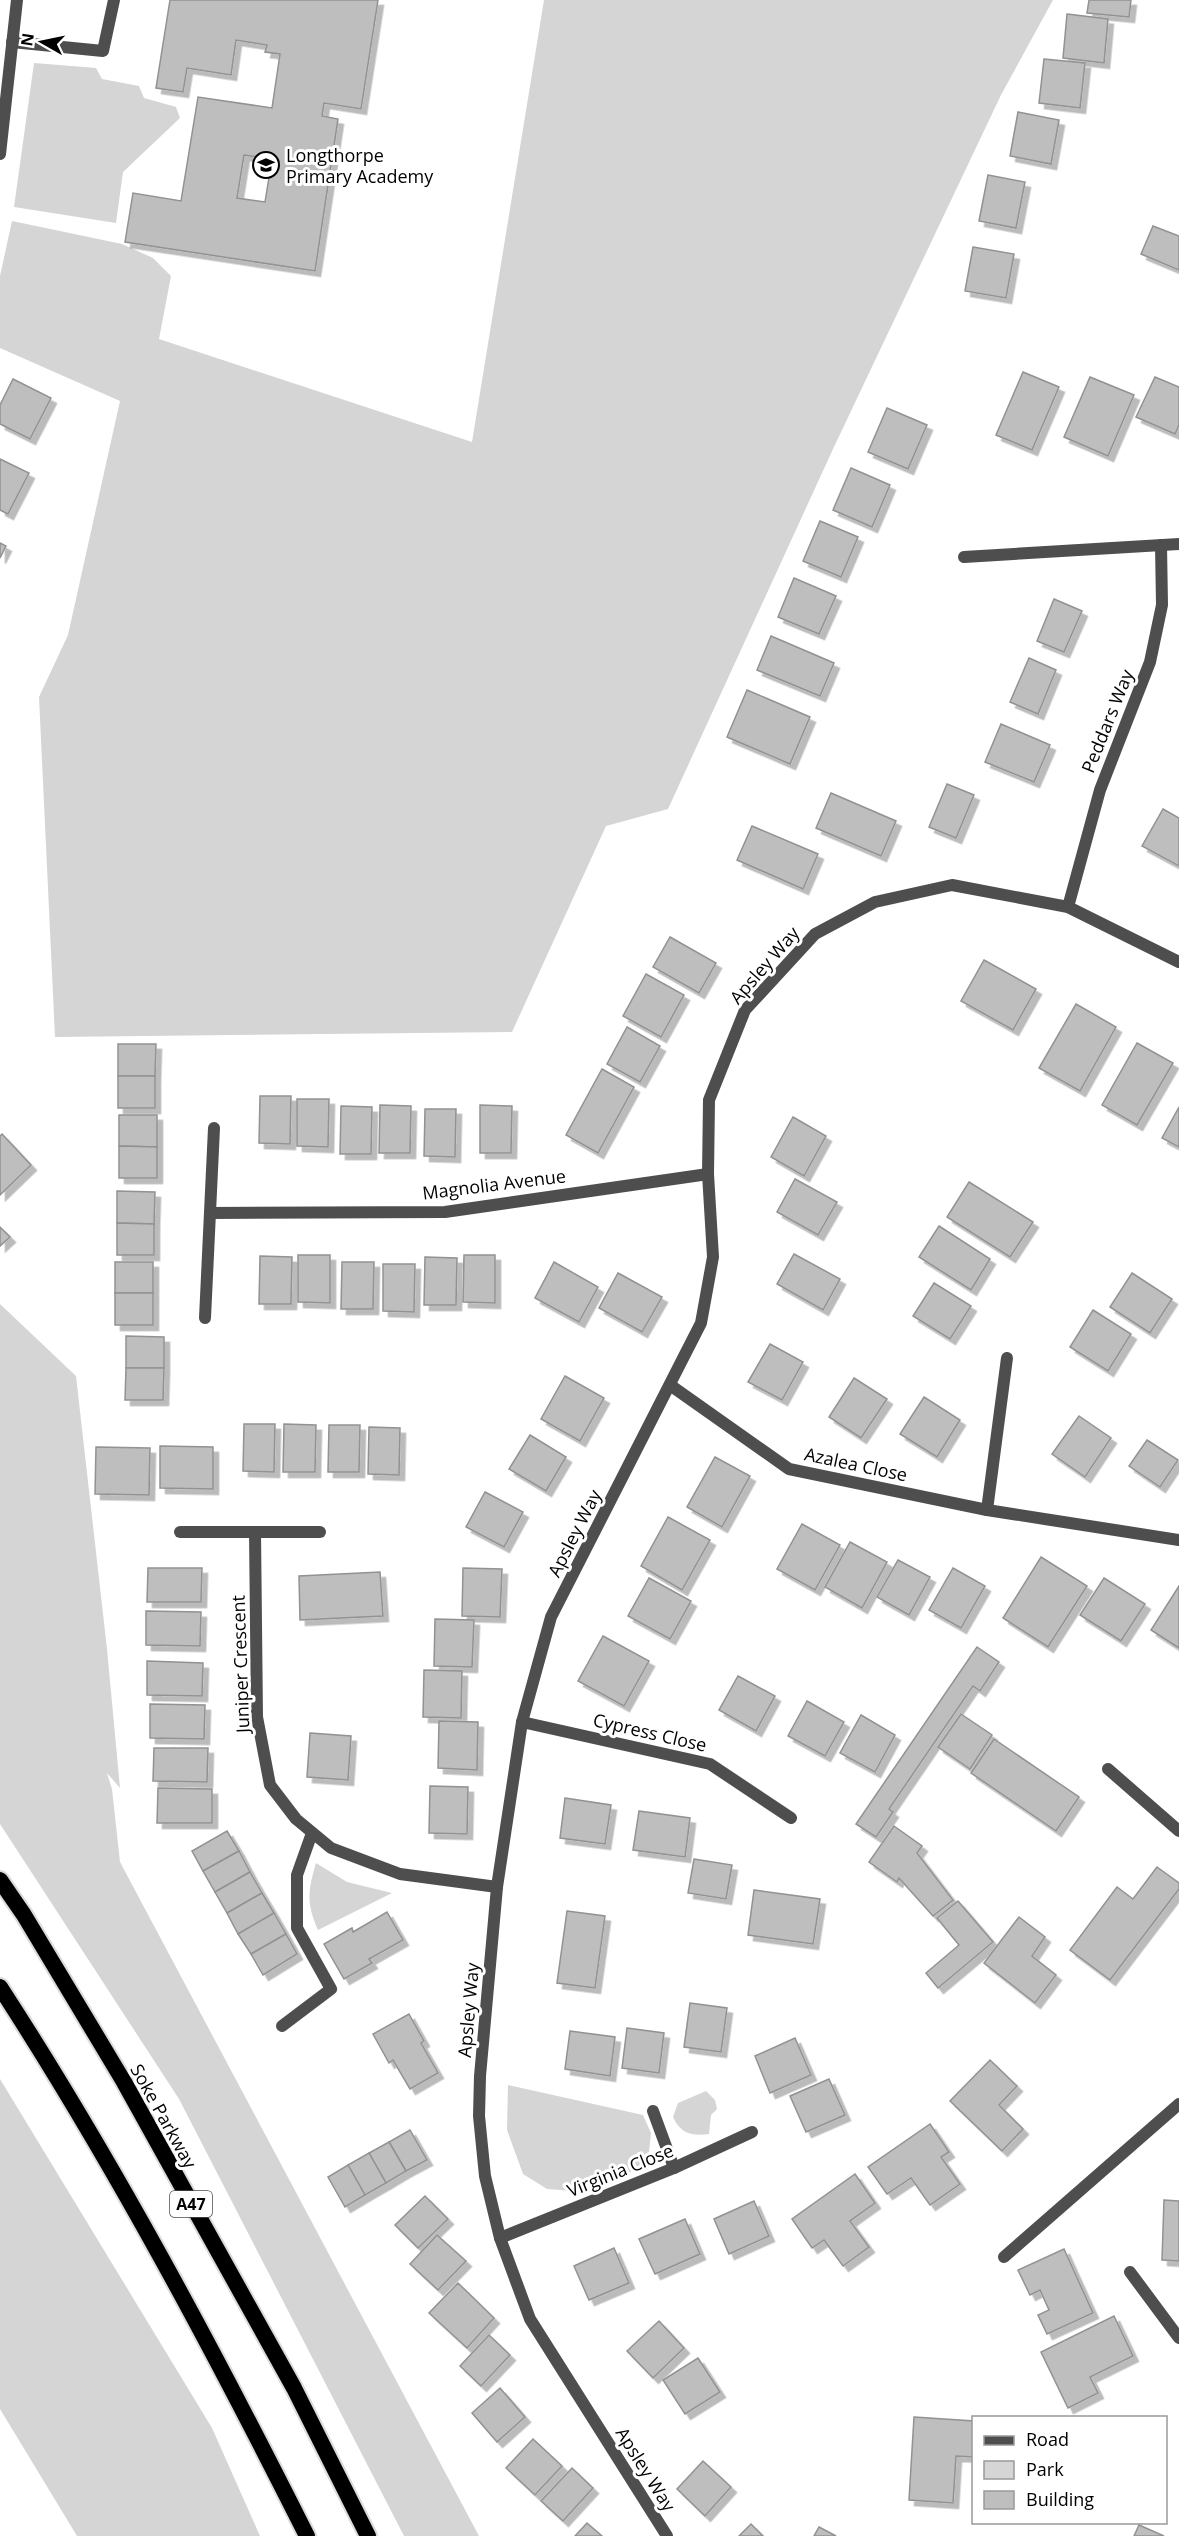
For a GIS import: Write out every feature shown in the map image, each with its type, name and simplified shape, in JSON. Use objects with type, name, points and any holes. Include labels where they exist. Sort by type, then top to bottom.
[{"type":"highway","name":"Soke Parkway","points":[[0,1880],[24,1915],[124,2082],[294,2388],[368,2536]]},
{"type":"highway","points":[[0,1987],[38,2046],[152,2241],[249,2421],[307,2536]]},
{"type":"street","points":[[0,154],[17,0]]},
{"type":"street","points":[[12,42],[103,51],[114,0]]},
{"type":"street","points":[[964,557],[1179,544]]},
{"type":"street","name":"Peddars Way","points":[[1068,908],[1100,790],[1150,663],[1162,605],[1161,545]]},
{"type":"street","name":"Apsley Way","points":[[667,2536],[530,2319],[500,2238],[485,2176],[479,2116],[497,1887],[522,1722],[551,1617],[701,1323],[713,1257],[708,1174],[709,1100],[745,1010],[815,934],[875,902],[952,885],[1068,908],[1179,962]]},
{"type":"street","points":[[205,1318],[214,1128]]},
{"type":"street","name":"Magnolia Avenue","points":[[210,1213],[445,1212],[708,1174]]},
{"type":"street","points":[[987,1510],[1007,1358]]},
{"type":"street","name":"Azalea Close","points":[[670,1385],[789,1469],[987,1510],[1179,1540]]},
{"type":"street","points":[[180,1532],[320,1532]]},
{"type":"street","name":"Juniper Crescent","points":[[255,1532],[257,1717],[270,1785],[296,1819],[331,1848],[400,1874],[497,1887]]},
{"type":"street","name":"Cypress Close","points":[[522,1722],[710,1764],[791,1818]]},
{"type":"street","points":[[1108,1769],[1179,1831]]},
{"type":"street","points":[[282,2026],[331,1989],[297,1928],[297,1875],[312,1833]]},
{"type":"street","points":[[1004,2257],[1179,2104]]},
{"type":"street","points":[[653,2111],[674,2168]]},
{"type":"street","name":"Virginia Close","points":[[500,2238],[674,2168],[752,2132]]},
{"type":"street","points":[[1130,2272],[1179,2338]]},
{"type":"green space","points":[[544,0],[1053,0],[1001,95],[833,449],[668,809],[606,826],[512,1032],[55,1037],[39,697],[68,635],[120,401],[0,348],[0,276],[12,221],[122,244],[153,258],[171,276],[159,339],[472,442]]},
{"type":"green space","points":[[34,63],[96,68],[102,79],[139,86],[144,98],[176,107],[180,118],[123,172],[116,223],[14,207]]},
{"type":"green space","points":[[0,1304],[76,1376],[107,1649],[120,1788],[107,1773],[112,1789],[120,1862],[479,2536],[404,2536],[179,2099],[0,1824]]},
{"type":"green space","points":[[316,1863],[347,1882],[392,1893],[318,1930],[310,1904],[311,1881]]},
{"type":"green space","points":[[0,2079],[212,2428],[260,2536],[77,2536],[0,2409]]},
{"type":"green space","points":[[508,2085],[643,2115],[651,2133],[649,2152],[636,2170],[573,2191],[547,2189],[523,2174],[507,2130]]},
{"type":"green space","points":[[706,2091],[715,2100],[717,2109],[711,2115],[709,2134],[687,2133],[679,2127],[673,2117],[678,2103]]},
{"type":"building","points":[[170,0],[378,0],[361,109],[324,103],[322,116],[338,119],[315,271],[125,242],[133,193],[181,201],[198,97],[272,108],[280,54],[265,52],[267,45],[236,40],[231,75],[187,68],[183,92],[156,88]],"holes":[[[244,155],[272,159],[265,202],[237,198]]]},
{"type":"building","points":[[1089,0],[1131,0],[1129,17],[1087,13]]},
{"type":"building","points":[[1067,14],[1108,19],[1104,63],[1063,58]]},
{"type":"building","points":[[1044,59],[1085,63],[1080,108],[1039,103]]},
{"type":"building","points":[[1018,112],[1059,120],[1051,164],[1010,156]]},
{"type":"building","points":[[988,175],[1025,182],[1016,228],[979,221]]},
{"type":"building","points":[[1153,226],[1179,236],[1179,270],[1141,254]]},
{"type":"building","points":[[973,247],[1014,254],[1006,298],[965,291]]},
{"type":"building","points":[[1023,372],[1059,387],[1032,450],[996,435]]},
{"type":"building","points":[[1090,377],[1134,395],[1108,456],[1064,437]]},
{"type":"building","points":[[1155,377],[1179,387],[1179,425],[1175,434],[1136,417]]},
{"type":"building","points":[[13,379],[51,398],[30,439],[0,424],[0,405]]},
{"type":"building","points":[[887,408],[927,425],[908,469],[868,452]]},
{"type":"building","points":[[0,459],[29,473],[8,514],[0,510]]},
{"type":"building","points":[[851,468],[890,485],[872,527],[833,510]]},
{"type":"building","points":[[820,521],[858,537],[841,577],[803,561]]},
{"type":"building","points":[[0,543],[6,546],[0,558]]},
{"type":"building","points":[[794,578],[836,596],[819,634],[778,617]]},
{"type":"building","points":[[1054,599],[1082,611],[1064,652],[1037,641]]},
{"type":"building","points":[[771,636],[834,663],[820,696],[757,670]]},
{"type":"building","points":[[1029,658],[1056,670],[1038,714],[1010,702]]},
{"type":"building","points":[[747,690],[810,717],[790,764],[727,737]]},
{"type":"building","points":[[1001,724],[1050,745],[1034,782],[985,762]]},
{"type":"building","points":[[947,784],[974,795],[956,838],[929,827]]},
{"type":"building","points":[[831,793],[896,821],[881,856],[816,828]]},
{"type":"building","points":[[1163,809],[1179,818],[1179,866],[1142,846]]},
{"type":"building","points":[[752,826],[818,854],[803,889],[737,860]]},
{"type":"building","points":[[670,937],[716,963],[699,993],[653,967]]},
{"type":"building","points":[[984,960],[1036,989],[1013,1030],[961,1001]]},
{"type":"building","points":[[646,974],[684,995],[661,1037],[623,1016]]},
{"type":"building","points":[[1076,1004],[1116,1027],[1080,1091],[1039,1068]]},
{"type":"building","points":[[627,1027],[660,1046],[640,1082],[607,1064]]},
{"type":"building","points":[[1137,1043],[1173,1063],[1137,1125],[1102,1105]]},
{"type":"building","points":[[118,1044],[156,1044],[155,1076],[118,1076]]},
{"type":"building","points":[[602,1069],[634,1087],[598,1153],[566,1135]]},
{"type":"building","points":[[118,1076],[155,1076],[155,1108],[118,1108]]},
{"type":"building","points":[[260,1096],[291,1096],[290,1144],[259,1143]]},
{"type":"building","points":[[297,1099],[329,1099],[328,1147],[297,1146]]},
{"type":"building","points":[[380,1105],[411,1106],[410,1153],[379,1153]]},
{"type":"building","points":[[480,1105],[512,1106],[511,1153],[480,1153]]},
{"type":"building","points":[[341,1106],[372,1107],[371,1154],[340,1154]]},
{"type":"building","points":[[1179,1107],[1179,1147],[1162,1138]]},
{"type":"building","points":[[425,1109],[456,1109],[455,1157],[424,1156]]},
{"type":"building","points":[[119,1115],[157,1115],[157,1147],[119,1146]]},
{"type":"building","points":[[793,1117],[826,1136],[804,1176],[771,1157]]},
{"type":"building","points":[[2,1134],[31,1165],[0,1195],[0,1136]]},
{"type":"building","points":[[119,1146],[157,1147],[157,1178],[119,1178]]},
{"type":"building","points":[[795,1179],[837,1202],[818,1235],[777,1212]]},
{"type":"building","points":[[969,1182],[1033,1222],[1010,1257],[947,1217]]},
{"type":"building","points":[[117,1191],[155,1192],[154,1224],[117,1223]]},
{"type":"building","points":[[117,1223],[154,1224],[154,1255],[117,1255]]},
{"type":"building","points":[[939,1226],[990,1259],[971,1290],[919,1257]]},
{"type":"building","points":[[0,1227],[10,1237],[0,1246]]},
{"type":"building","points":[[794,1254],[840,1279],[823,1310],[777,1284]]},
{"type":"building","points":[[298,1255],[330,1255],[330,1303],[298,1302]]},
{"type":"building","points":[[464,1255],[495,1255],[495,1303],[463,1302]]},
{"type":"building","points":[[260,1256],[292,1257],[291,1304],[259,1304]]},
{"type":"building","points":[[425,1257],[457,1258],[456,1305],[424,1305]]},
{"type":"building","points":[[115,1262],[153,1262],[153,1293],[115,1293]]},
{"type":"building","points":[[342,1262],[374,1262],[373,1309],[341,1309]]},
{"type":"building","points":[[554,1262],[598,1287],[579,1322],[535,1298]]},
{"type":"building","points":[[383,1264],[415,1264],[414,1312],[383,1311]]},
{"type":"building","points":[[618,1273],[662,1297],[642,1332],[599,1308]]},
{"type":"building","points":[[1132,1273],[1172,1299],[1150,1333],[1110,1307]]},
{"type":"building","points":[[934,1283],[971,1306],[950,1339],[913,1316]]},
{"type":"building","points":[[115,1293],[153,1293],[153,1325],[115,1325]]},
{"type":"building","points":[[1093,1310],[1131,1334],[1108,1371],[1070,1347]]},
{"type":"building","points":[[126,1336],[164,1337],[164,1368],[126,1368]]},
{"type":"building","points":[[770,1344],[803,1362],[782,1400],[748,1382]]},
{"type":"building","points":[[126,1368],[164,1368],[163,1400],[125,1400]]},
{"type":"building","points":[[565,1376],[604,1398],[580,1441],[541,1419]]},
{"type":"building","points":[[854,1378],[887,1399],[861,1438],[829,1417]]},
{"type":"building","points":[[924,1397],[960,1420],[937,1457],[900,1434]]},
{"type":"building","points":[[1079,1416],[1111,1438],[1085,1477],[1052,1454]]},
{"type":"building","points":[[244,1424],[275,1424],[274,1472],[243,1471]]},
{"type":"building","points":[[284,1424],[316,1425],[315,1472],[283,1472]]},
{"type":"building","points":[[329,1425],[360,1425],[359,1472],[328,1472]]},
{"type":"building","points":[[369,1427],[400,1428],[399,1475],[368,1474]]},
{"type":"building","points":[[530,1435],[566,1457],[546,1491],[509,1469]]},
{"type":"building","points":[[1147,1440],[1178,1460],[1160,1487],[1129,1466]]},
{"type":"building","points":[[160,1446],[213,1447],[213,1489],[160,1488]]},
{"type":"building","points":[[96,1447],[150,1448],[149,1495],[95,1494]]},
{"type":"building","points":[[715,1457],[750,1476],[722,1527],[687,1507]]},
{"type":"building","points":[[485,1492],[523,1512],[504,1547],[466,1527]]},
{"type":"building","points":[[668,1517],[710,1540],[682,1590],[641,1566]]},
{"type":"building","points":[[802,1524],[840,1545],[815,1590],[777,1569]]},
{"type":"building","points":[[850,1542],[887,1562],[862,1608],[825,1587]]},
{"type":"building","points":[[1041,1557],[1087,1586],[1048,1647],[1003,1618]]},
{"type":"building","points":[[898,1560],[930,1577],[909,1615],[877,1597]]},
{"type":"building","points":[[148,1568],[202,1568],[201,1602],[147,1602]]},
{"type":"building","points":[[463,1568],[502,1569],[500,1617],[462,1616]]},
{"type":"building","points":[[953,1568],[985,1586],[961,1628],[929,1610]]},
{"type":"building","points":[[380,1572],[383,1616],[300,1620],[299,1576]]},
{"type":"building","points":[[649,1578],[691,1601],[670,1639],[628,1616]]},
{"type":"building","points":[[1104,1578],[1145,1604],[1121,1641],[1080,1615]]},
{"type":"building","points":[[1179,1586],[1179,1648],[1151,1630]]},
{"type":"building","points":[[146,1611],[201,1612],[200,1646],[146,1645]]},
{"type":"building","points":[[435,1619],[474,1620],[472,1667],[434,1666]]},
{"type":"building","points":[[603,1636],[649,1661],[624,1706],[578,1681]]},
{"type":"building","points":[[977,1647],[999,1662],[980,1691],[973,1686],[889,1809],[893,1812],[876,1837],[856,1824]]},
{"type":"building","points":[[147,1661],[203,1663],[202,1696],[147,1695]]},
{"type":"building","points":[[424,1670],[462,1671],[461,1718],[423,1717]]},
{"type":"building","points":[[738,1676],[775,1696],[756,1731],[719,1710]]},
{"type":"building","points":[[807,1701],[844,1722],[825,1756],[788,1736]]},
{"type":"building","points":[[150,1704],[205,1705],[204,1739],[150,1738]]},
{"type":"building","points":[[961,1714],[992,1735],[970,1769],[938,1747]]},
{"type":"building","points":[[861,1715],[895,1735],[875,1772],[840,1753]]},
{"type":"building","points":[[439,1721],[478,1722],[477,1770],[438,1768]]},
{"type":"building","points":[[310,1733],[351,1736],[348,1780],[307,1777]]},
{"type":"building","points":[[994,1739],[1079,1797],[1056,1831],[971,1773]]},
{"type":"building","points":[[154,1748],[208,1748],[207,1782],[153,1781]]},
{"type":"building","points":[[430,1786],[468,1787],[467,1834],[429,1833]]},
{"type":"building","points":[[158,1788],[212,1789],[212,1823],[157,1823]]},
{"type":"building","points":[[565,1798],[611,1805],[605,1844],[560,1838]]},
{"type":"building","points":[[639,1811],[690,1818],[685,1857],[633,1850]]},
{"type":"building","points":[[894,1826],[922,1846],[917,1853],[953,1900],[933,1916],[899,1878],[897,1882],[869,1862]]},
{"type":"building","points":[[227,1831],[239,1851],[203,1871],[192,1851]]},
{"type":"building","points":[[239,1851],[250,1872],[215,1892],[203,1871]]},
{"type":"building","points":[[694,1859],[732,1865],[726,1899],[688,1893]]},
{"type":"building","points":[[1157,1867],[1179,1883],[1179,1889],[1110,1980],[1070,1950],[1117,1887],[1133,1899]]},
{"type":"building","points":[[250,1872],[262,1893],[227,1913],[215,1892]]},
{"type":"building","points":[[754,1890],[820,1899],[813,1944],[748,1935]]},
{"type":"building","points":[[262,1893],[274,1913],[238,1934],[227,1913]]},
{"type":"building","points":[[958,1901],[993,1942],[938,1988],[926,1973],[959,1945],[937,1918]]},
{"type":"building","points":[[567,1911],[605,1916],[595,1988],[557,1983]]},
{"type":"building","points":[[387,1912],[403,1940],[369,1959],[372,1963],[344,1979],[324,1944],[352,1928],[353,1932]]},
{"type":"building","points":[[274,1913],[286,1934],[251,1954],[238,1934]]},
{"type":"building","points":[[1019,1917],[1045,1937],[1032,1956],[1056,1975],[1035,2003],[984,1963]]},
{"type":"building","points":[[286,1934],[297,1954],[263,1975],[251,1954]]},
{"type":"building","points":[[690,2003],[727,2008],[721,2052],[684,2047]]},
{"type":"building","points":[[409,2014],[424,2041],[421,2043],[438,2073],[410,2089],[393,2060],[389,2063],[373,2034]]},
{"type":"building","points":[[627,2028],[664,2033],[659,2073],[622,2068]]},
{"type":"building","points":[[570,2031],[615,2037],[610,2076],[565,2069]]},
{"type":"building","points":[[795,2038],[811,2075],[770,2093],[755,2056]]},
{"type":"building","points":[[990,2060],[1017,2086],[999,2105],[1023,2129],[1002,2151],[950,2101]]},
{"type":"building","points":[[829,2079],[845,2115],[806,2132],[790,2096]]},
{"type":"building","points":[[930,2124],[949,2152],[941,2157],[960,2184],[930,2205],[911,2178],[887,2194],[868,2167]]},
{"type":"building","points":[[410,2130],[427,2160],[406,2171],[389,2142]]},
{"type":"building","points":[[389,2142],[406,2171],[386,2183],[369,2153]]},
{"type":"building","points":[[369,2153],[386,2183],[365,2195],[348,2165]]},
{"type":"building","points":[[348,2165],[365,2195],[345,2207],[328,2177]]},
{"type":"building","points":[[855,2174],[875,2203],[850,2221],[869,2247],[843,2266],[824,2240],[812,2248],[792,2219]]},
{"type":"building","points":[[425,2196],[448,2219],[418,2248],[395,2225]]},
{"type":"building","points":[[1164,2200],[1179,2201],[1179,2261],[1162,2260]]},
{"type":"building","points":[[754,2201],[769,2236],[729,2254],[714,2219]]},
{"type":"building","points":[[685,2219],[700,2254],[655,2274],[639,2239]]},
{"type":"building","points":[[437,2235],[466,2261],[438,2290],[410,2264]]},
{"type":"building","points":[[614,2248],[629,2283],[589,2300],[574,2266]]},
{"type":"building","points":[[1064,2249],[1093,2313],[1047,2334],[1038,2315],[1049,2310],[1040,2290],[1030,2295],[1018,2270]]},
{"type":"building","points":[[458,2283],[494,2318],[467,2348],[429,2313]]},
{"type":"building","points":[[1114,2316],[1133,2356],[1090,2377],[1098,2393],[1068,2408],[1041,2352]]},
{"type":"building","points":[[659,2321],[684,2348],[653,2378],[627,2351]]},
{"type":"building","points":[[489,2335],[510,2355],[481,2386],[460,2366]]},
{"type":"building","points":[[698,2358],[720,2392],[685,2414],[663,2380]]},
{"type":"building","points":[[500,2388],[525,2417],[497,2442],[472,2413]]},
{"type":"building","points":[[914,2417],[972,2421],[972,2457],[956,2456],[953,2503],[909,2500]]},
{"type":"building","points":[[533,2439],[562,2466],[535,2495],[506,2468]]},
{"type":"building","points":[[703,2461],[731,2487],[705,2516],[677,2489]]},
{"type":"building","points":[[572,2468],[593,2488],[563,2521],[541,2501]]},
{"type":"building","points":[[587,2523],[602,2536],[575,2536]]},
{"type":"building","points":[[751,2524],[763,2536],[739,2536]]},
{"type":"building","points":[[1139,2525],[1164,2536],[1134,2536]]},
{"type":"building","points":[[819,2527],[836,2536],[814,2536]]},
{"type":"place","name":"Longthorpe Primary Academy","points":[[266,165]]}]
